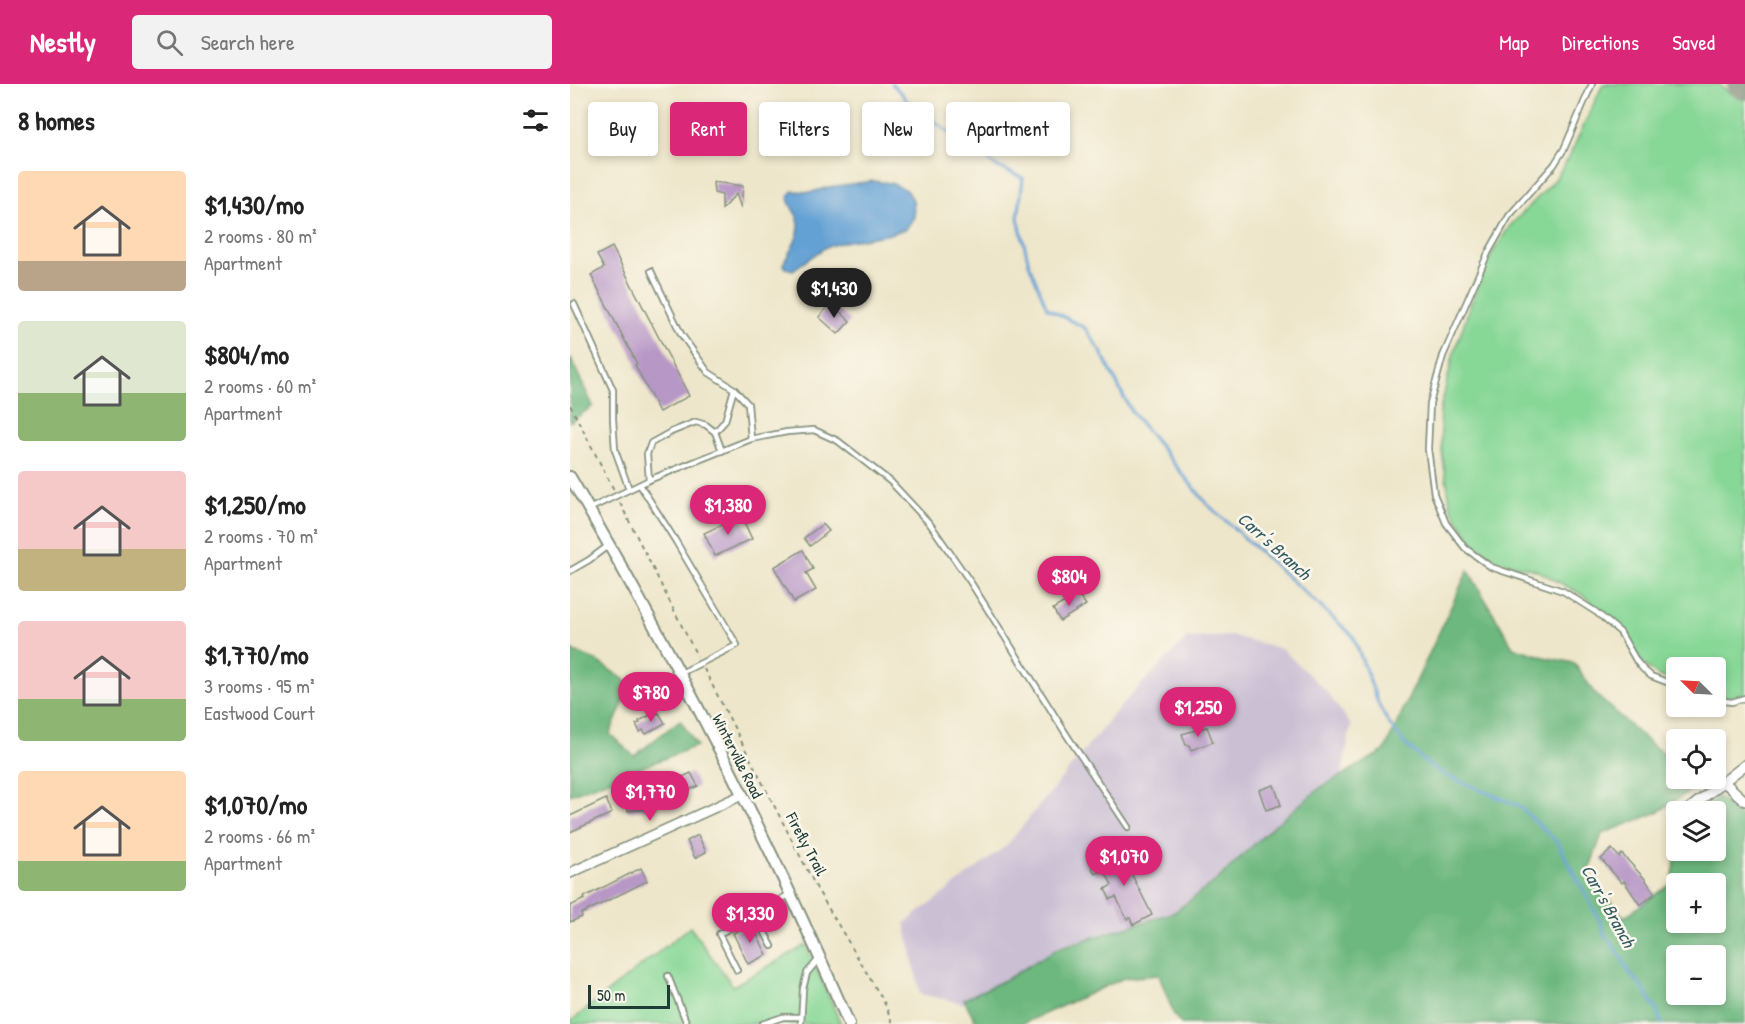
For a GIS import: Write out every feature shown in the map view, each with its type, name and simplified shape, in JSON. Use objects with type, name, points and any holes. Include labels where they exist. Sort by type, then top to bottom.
[{"type":"street","name":"Winterville Road","points":[[570,477],[609,544],[742,795],[849,1024]]},
{"type":"street","points":[[1726,780],[1745,765]]},
{"type":"street","points":[[1726,784],[1745,801]]},
{"type":"street","points":[[1699,801],[1715,789]]},
{"type":"street","points":[[570,873],[742,795]]},
{"type":"lane","points":[[1592,84],[1564,149],[1554,165],[1509,216],[1488,253],[1443,356],[1430,403],[1428,449],[1434,494],[1446,523],[1465,548],[1491,567],[1563,591],[1588,607],[1620,632],[1643,669],[1651,676],[1666,682]]},
{"type":"lane","points":[[651,271],[681,334],[708,372],[734,389],[748,404],[751,440]]},
{"type":"lane","points":[[574,304],[613,390],[615,450],[629,489]]},
{"type":"lane","points":[[715,432],[725,421],[734,389]]},
{"type":"lane","points":[[650,480],[646,454],[651,443],[671,432],[696,422],[706,425],[715,432],[722,451]]},
{"type":"lane","points":[[589,509],[650,480],[751,440],[787,432],[814,430],[838,441],[891,482],[930,524],[1128,827]]},
{"type":"lane","points":[[640,485],[737,645],[679,675]]},
{"type":"lane","points":[[570,571],[609,544]]},
{"type":"lane","points":[[1726,701],[1745,698]]},
{"type":"lane","points":[[737,970],[719,934],[790,894]]},
{"type":"lane","points":[[755,914],[772,946]]},
{"type":"lane","points":[[801,1024],[803,989],[807,973],[820,958]]},
{"type":"lane","points":[[668,976],[687,1024]]},
{"type":"lane","points":[[762,1024],[783,1017],[801,1017]]},
{"type":"path","points":[[570,405],[610,484]]},
{"type":"path","points":[[627,517],[697,656]]},
{"type":"path","name":"Firefly Trail","points":[[705,672],[812,880],[879,993],[893,1024]]},
{"type":"shaded area","points":[[1233,636],[1282,649],[1326,691],[1351,725],[1341,780],[1180,917],[971,1005],[920,994],[905,923],[1007,845],[1124,702],[1187,638]]},
{"type":"green space","points":[[1603,84],[1719,84],[1730,93],[1745,100],[1745,694],[1726,697],[1726,657],[1666,657],[1666,679],[1659,676],[1640,660],[1626,633],[1583,595],[1536,570],[1499,561],[1473,543],[1451,508],[1442,453],[1440,410],[1453,356],[1489,259],[1509,227],[1554,181],[1568,159]]},
{"type":"green space","points":[[570,357],[593,406],[570,422]]},
{"type":"green space","points":[[1468,570],[1513,647],[1544,657],[1574,663],[1596,695],[1654,747],[1666,755],[1666,789],[1693,789],[1675,801],[1666,801],[1666,807],[1658,812],[1602,834],[1588,873],[1624,917],[1666,887],[1666,933],[1726,933],[1726,873],[1673,873],[1675,861],[1726,861],[1726,804],[1745,820],[1745,1024],[1181,1024],[1174,1015],[1159,975],[1124,978],[1022,1024],[977,1024],[964,999],[1007,979],[1058,948],[1173,913],[1217,880],[1270,829],[1320,788],[1384,751]]},
{"type":"green space","points":[[570,650],[595,660],[631,684],[610,734],[634,756],[680,720],[697,746],[570,795]]},
{"type":"green space","points":[[690,927],[733,986],[806,945],[841,1024],[570,1024]]},
{"type":"water","points":[[873,181],[891,183],[907,190],[913,200],[914,217],[906,229],[826,247],[793,270],[786,268],[783,264],[799,230],[798,219],[788,197],[793,191],[812,192],[829,187]]},
{"type":"building","points":[[713,182],[743,186],[741,208],[736,194],[722,209],[722,195],[714,193]]},
{"type":"building","points":[[612,247],[689,396],[659,412],[591,275],[604,268],[597,255]]},
{"type":"building","points":[[831,303],[850,321],[838,334],[819,317]]},
{"type":"building","points":[[714,493],[719,503],[699,513],[694,503]]},
{"type":"building","points":[[741,516],[752,539],[715,556],[704,533]]},
{"type":"building","points":[[823,524],[829,531],[810,546],[804,538]]},
{"type":"building","points":[[803,550],[813,569],[806,573],[816,590],[794,602],[774,567]]},
{"type":"building","points":[[1078,594],[1086,605],[1060,621],[1053,609]]},
{"type":"building","points":[[656,712],[665,723],[646,734],[643,730],[640,732],[636,724]]},
{"type":"building","points":[[1207,727],[1213,742],[1191,750],[1189,745],[1186,745],[1182,734]]},
{"type":"building","points":[[691,773],[698,786],[674,798],[667,784]]},
{"type":"building","points":[[1274,785],[1281,805],[1266,810],[1259,790]]},
{"type":"building","points":[[655,792],[656,808],[628,811],[626,796]]},
{"type":"building","points":[[606,799],[612,813],[570,832],[570,816]]},
{"type":"building","points":[[698,835],[706,852],[695,858],[687,841]]},
{"type":"building","points":[[1612,849],[1619,857],[1622,854],[1645,879],[1655,894],[1640,905],[1624,881],[1622,883],[1601,859]]},
{"type":"building","points":[[1120,851],[1152,915],[1133,925],[1130,918],[1127,919],[1116,897],[1110,899],[1105,889],[1112,885],[1104,870],[1095,874],[1091,865]]},
{"type":"building","points":[[641,868],[647,881],[581,914],[582,917],[570,922],[570,906]]},
{"type":"building","points":[[752,924],[767,955],[748,964],[733,933]]},
{"type":"waterway","name":"Carr's Branch","points":[[892,84],[907,101],[955,137],[977,148],[994,165],[1023,178],[1018,218],[1029,264],[1047,308],[1085,328],[1101,352],[1131,411],[1207,504],[1353,636],[1380,708],[1405,744],[1430,766],[1452,778],[1519,806],[1558,843],[1600,921],[1605,936],[1617,950],[1629,972],[1643,988],[1662,1024]]}]
